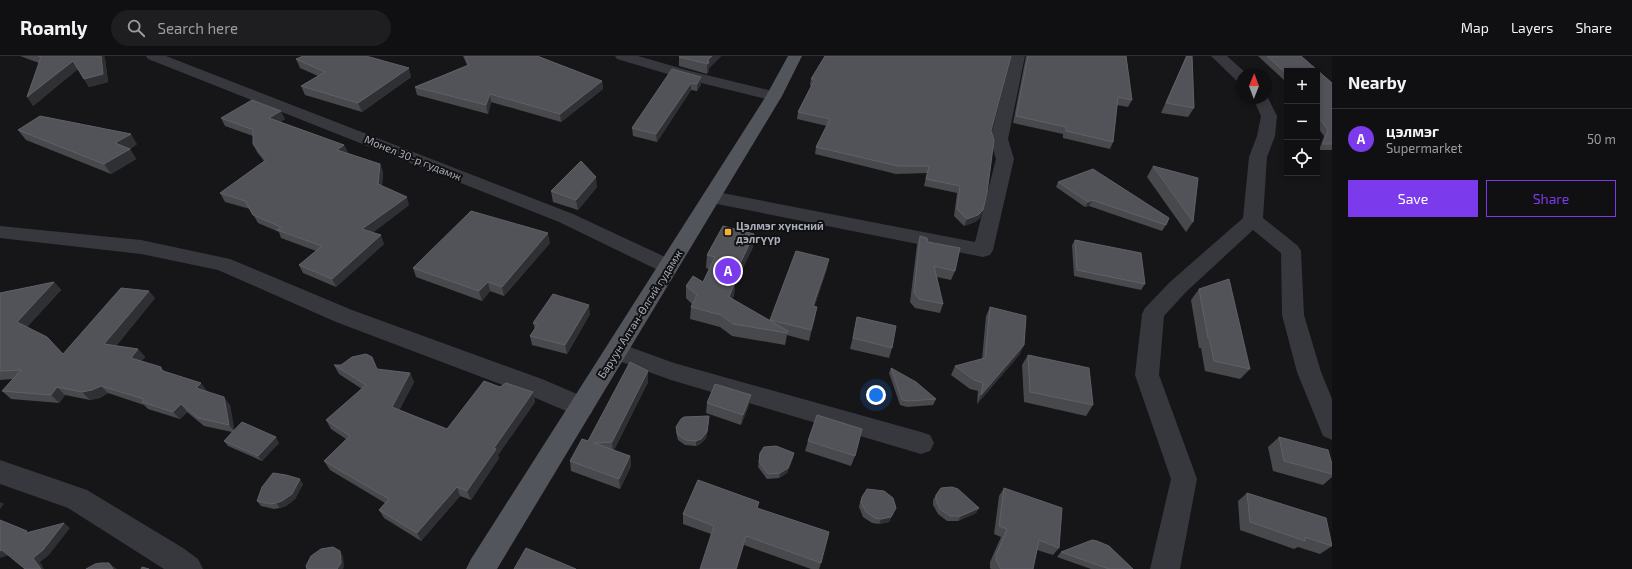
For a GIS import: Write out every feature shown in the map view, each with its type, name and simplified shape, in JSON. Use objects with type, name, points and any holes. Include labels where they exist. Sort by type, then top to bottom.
[{"type":"main road","name":"Баруун Алтан-Өлгий гудамж","points":[[480,569],[712,197],[774,96],[795,56]]},
{"type":"street","name":"Монел 30-р гудамж","points":[[153,56],[566,218],[669,267]]},
{"type":"street","points":[[622,56],[686,75],[774,96]]},
{"type":"street","points":[[712,197],[983,250],[1005,158],[999,139],[1018,56]]},
{"type":"street","points":[[1218,56],[1236,72]]},
{"type":"street","points":[[1165,569],[1184,479],[1147,375],[1153,314],[1178,287],[1253,220],[1258,158],[1266,136],[1269,116],[1264,104]]},
{"type":"street","points":[[1253,220],[1291,251],[1293,315],[1309,372],[1332,429]]},
{"type":"street","points":[[0,232],[141,247],[223,264],[344,316],[533,386],[582,407]]},
{"type":"street","points":[[616,351],[671,370],[921,443]]},
{"type":"street","points":[[0,472],[77,499],[173,558],[188,569]]},
{"type":"building","points":[[38,56],[101,56],[103,74],[84,79],[73,61],[27,97],[41,57]]},
{"type":"building","points":[[303,56],[366,56],[409,68],[358,103],[301,86],[325,72],[296,59]]},
{"type":"building","points":[[465,56],[537,56],[602,81],[560,114],[490,94],[486,105],[415,87],[469,65]]},
{"type":"building","points":[[712,56],[707,61],[709,61],[708,64],[679,57]]},
{"type":"building","points":[[825,56],[1011,56],[991,131],[994,140],[987,193],[983,210],[978,215],[967,219],[957,209],[960,186],[926,179],[929,166],[898,166],[816,147],[830,119],[798,112],[815,79],[811,79]]},
{"type":"building","points":[[1028,56],[1126,56],[1132,100],[1118,97],[1113,142],[1066,131],[1066,127],[1016,116]]},
{"type":"building","points":[[1187,56],[1192,56],[1194,108],[1166,103]]},
{"type":"building","points":[[1267,56],[1301,56],[1315,68],[1284,68],[1284,71]]},
{"type":"building","points":[[672,69],[701,77],[697,84],[691,83],[656,134],[632,128]]},
{"type":"building","points":[[1320,73],[1332,83],[1332,144],[1323,144],[1328,130],[1320,119]]},
{"type":"building","points":[[252,100],[281,111],[269,118],[344,145],[337,150],[380,164],[378,184],[407,197],[362,229],[381,235],[332,279],[299,265],[322,246],[277,230],[281,227],[253,215],[245,201],[220,193],[266,160],[253,144],[253,128],[251,129],[221,118]]},
{"type":"building","points":[[40,116],[131,134],[115,143],[130,149],[104,164],[18,130]]},
{"type":"building","points":[[581,161],[596,177],[576,200],[551,191]]},
{"type":"building","points":[[1153,166],[1198,178],[1193,222]]},
{"type":"building","points":[[1093,169],[1169,218],[1166,225],[1092,200],[1088,202],[1058,182]]},
{"type":"building","points":[[471,211],[548,233],[502,287],[488,282],[479,291],[413,268]]},
{"type":"building","points":[[723,226],[754,234],[732,281],[735,282],[729,297],[788,331],[787,333],[733,324],[721,315],[691,307],[697,295],[686,286],[693,276],[703,282],[715,257],[707,255]]},
{"type":"building","points":[[920,236],[927,238],[928,242],[960,248],[955,271],[934,266],[943,304],[919,299],[914,292]]},
{"type":"building","points":[[1075,240],[1141,253],[1145,284],[1077,270]]},
{"type":"building","points":[[796,251],[829,259],[813,306],[817,307],[811,330],[770,320]]},
{"type":"building","points":[[1229,279],[1250,369],[1214,361],[1208,338],[1199,289]]},
{"type":"building","points":[[54,282],[17,322],[47,337],[63,354],[121,288],[149,291],[104,344],[138,349],[131,358],[161,367],[160,370],[201,383],[196,388],[224,397],[229,425],[198,418],[181,404],[173,412],[142,402],[144,399],[101,386],[82,392],[57,387],[51,395],[2,391],[21,370],[0,371],[0,293]]},
{"type":"building","points":[[553,294],[589,305],[565,345],[530,336],[538,324],[533,323]]},
{"type":"building","points":[[990,307],[1026,316],[1024,345],[981,395],[983,383],[974,380],[955,366],[985,358]]},
{"type":"building","points":[[857,317],[896,326],[892,348],[853,338]]},
{"type":"building","points":[[366,354],[372,357],[377,369],[410,373],[392,407],[447,429],[484,381],[500,387],[506,383],[533,392],[494,448],[496,449],[467,491],[457,487],[417,533],[379,510],[389,499],[324,461],[350,436],[326,420],[366,385],[334,365],[341,365],[352,357]]},
{"type":"building","points":[[1028,355],[1089,368],[1093,405],[1030,392]]},
{"type":"building","points":[[630,362],[648,371],[612,442],[594,443],[630,456],[619,479],[570,461],[582,439],[588,441]]},
{"type":"building","points":[[891,368],[916,382],[936,399],[909,401],[902,400]]},
{"type":"building","points":[[715,384],[751,395],[743,415],[707,403]]},
{"type":"building","points":[[817,415],[862,429],[855,456],[808,441]]},
{"type":"building","points":[[709,416],[707,432],[701,439],[696,441],[686,440],[678,435],[676,427],[684,417]]},
{"type":"building","points":[[242,422],[276,437],[258,456],[224,441]]},
{"type":"building","points":[[1279,437],[1328,450],[1332,464],[1332,474],[1284,461]]},
{"type":"building","points":[[776,446],[794,453],[788,468],[780,473],[768,474],[759,462],[760,453],[764,447]]},
{"type":"building","points":[[273,473],[300,479],[292,494],[282,501],[270,504],[257,501],[262,487]]},
{"type":"building","points":[[698,480],[759,502],[757,508],[829,532],[821,563],[746,536],[736,569],[700,569],[714,526],[683,514]]},
{"type":"building","points":[[952,487],[958,489],[979,508],[961,516],[950,516],[940,509],[936,500],[936,495],[941,488]]},
{"type":"building","points":[[1004,488],[1062,508],[1059,548],[1039,540],[1033,569],[1001,569],[996,560],[996,555],[1007,529],[999,526]]},
{"type":"building","points":[[867,489],[884,491],[893,498],[896,508],[891,517],[881,519],[875,518],[866,512],[861,502]]},
{"type":"building","points":[[1247,493],[1326,518],[1332,546],[1305,537],[1305,541],[1250,522]]},
{"type":"building","points":[[0,520],[27,531],[26,533],[64,523],[43,550],[33,558],[41,569],[25,569],[2,550],[0,551]]},
{"type":"building","points":[[1092,540],[1109,546],[1133,569],[1109,569],[1061,552]]},
{"type":"building","points":[[333,547],[340,551],[341,563],[337,569],[307,569],[306,566],[311,556],[321,549]]},
{"type":"building","points":[[526,548],[576,569],[514,569]]},
{"type":"building","points":[[109,563],[113,569],[86,569],[95,564]]},
{"type":"place","name":"Цэлмэг хүнсний дэлгүүр","points":[[728,232]]},
{"type":"place","name":"цэлмэг","points":[[728,271]]}]
